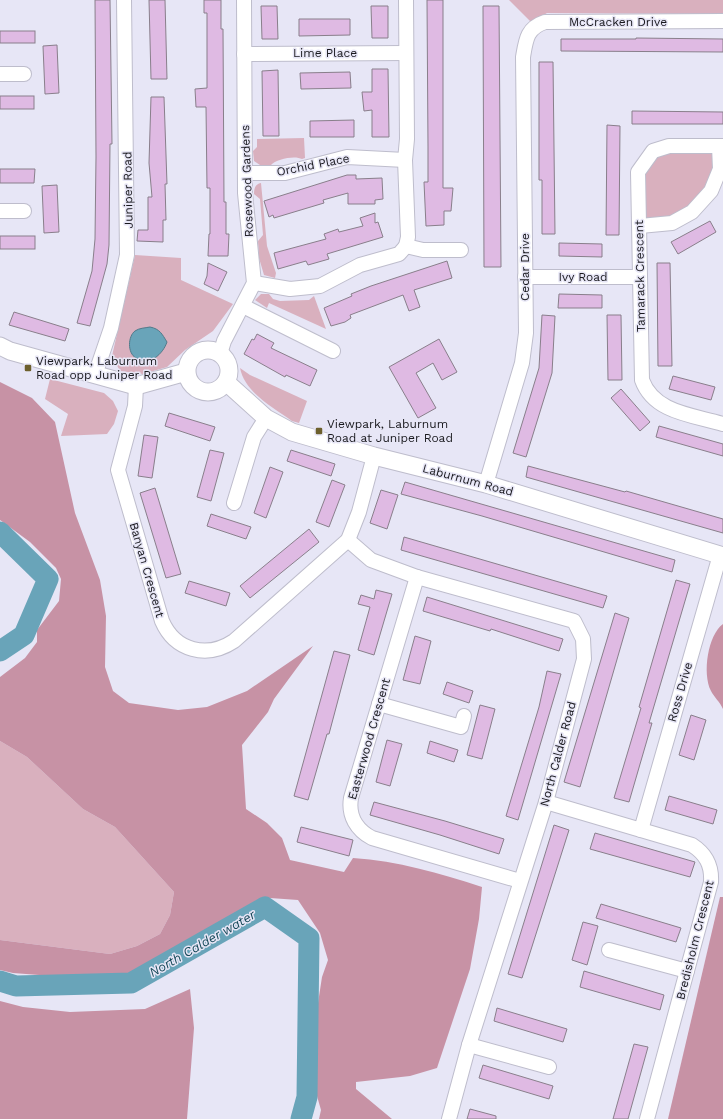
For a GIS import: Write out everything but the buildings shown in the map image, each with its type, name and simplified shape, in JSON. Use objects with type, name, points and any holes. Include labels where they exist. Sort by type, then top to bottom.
[{"type":"street","name":"Juniper Road","points":[[95,375],[111,328],[127,256],[124,0]]},
{"type":"street","name":"Rosewood Gardens","points":[[244,0],[245,172],[254,283]]},
{"type":"street","points":[[220,354],[224,341],[254,283],[290,289],[320,286],[360,265],[399,254],[406,246],[408,237],[405,160],[408,139],[406,0]]},
{"type":"street","name":"McCracken Drive","points":[[525,44],[530,31],[535,25],[545,22],[723,21]]},
{"type":"street","name":"Cedar Drive","points":[[486,484],[522,363],[526,333],[523,65],[525,44]]},
{"type":"street","name":"Lime Place","points":[[244,54],[406,53]]},
{"type":"street","points":[[0,74],[24,74]]},
{"type":"street","name":"Tamarack Crescent","points":[[721,146],[669,146],[653,151],[638,172],[641,373],[648,392],[657,402],[669,409],[723,424]]},
{"type":"street","points":[[640,226],[672,223],[692,212],[711,191],[720,169],[721,146]]},
{"type":"street","name":"Orchid Place","points":[[245,172],[285,173],[347,157],[405,160]]},
{"type":"street","points":[[0,211],[24,211]]},
{"type":"street","points":[[406,246],[423,250],[461,250]]},
{"type":"street","name":"Ivy Road","points":[[525,277],[640,277]]},
{"type":"street","points":[[243,306],[333,351]]},
{"type":"street","points":[[0,346],[10,351],[136,386],[186,372]]},
{"type":"street","points":[[200,351],[214,351],[220,354],[228,365],[229,373],[226,382],[220,389],[206,392],[194,386],[186,372],[189,361],[200,351]]},
{"type":"street","name":"Laburnum Road","points":[[226,382],[266,418],[292,432],[374,456],[486,484],[721,555]]},
{"type":"street","name":"Banyan Crescent","points":[[136,386],[135,406],[118,470],[164,626],[178,642],[184,646],[200,651],[209,651],[226,646],[348,540],[359,512],[374,456]]},
{"type":"street","points":[[234,502],[254,437],[266,418]]},
{"type":"street","name":"North Calder Road","points":[[348,540],[371,560],[417,576],[574,621],[583,639],[584,659],[546,802],[520,881],[449,1119]]},
{"type":"street","name":"Ross Drive","points":[[641,830],[721,555]]},
{"type":"street","name":"Easterwood Crescent","points":[[417,576],[351,798],[351,812],[356,824],[366,834],[379,840],[520,881]]},
{"type":"street","points":[[379,704],[461,727],[464,716]]},
{"type":"street","name":"Bredisholm Crescent","points":[[546,802],[692,845],[701,852],[709,863],[711,882],[647,1119]]},
{"type":"street","points":[[609,950],[687,971]]},
{"type":"street","points":[[470,1045],[549,1066]]},
{"type":"shaded area","points":[[509,0],[723,0],[723,14],[547,13],[531,22]]},
{"type":"shaded area","points":[[304,138],[305,158],[286,158],[271,165],[260,165],[254,161],[253,151],[257,147],[257,139]]},
{"type":"shaded area","points":[[719,146],[720,169],[692,212],[640,226],[646,159],[653,151]]},
{"type":"shaded area","points":[[261,183],[267,246],[276,273],[275,278],[264,275],[259,258],[258,241],[263,235],[260,199],[254,194],[254,190],[257,184]]},
{"type":"shaded area","points":[[135,255],[181,258],[181,280],[233,304],[213,331],[185,350],[167,367],[143,374],[120,371],[112,356]]},
{"type":"shaded area","points":[[261,294],[269,294],[273,299],[280,301],[309,300],[314,296],[326,329],[269,303],[267,308],[255,300]]},
{"type":"shaded area","points":[[240,368],[250,375],[307,401],[299,423],[292,421],[261,399],[248,385]]},
{"type":"shaded area","points":[[50,379],[104,393],[113,401],[118,411],[114,424],[107,434],[61,436],[68,414],[45,399]]},
{"type":"shaded area","points":[[0,382],[32,398],[55,422],[75,513],[100,580],[106,616],[105,667],[113,691],[129,703],[178,710],[207,707],[247,691],[313,646],[274,699],[268,712],[242,745],[246,809],[267,823],[282,838],[290,860],[344,872],[353,858],[386,862],[434,872],[482,887],[479,919],[470,969],[437,1068],[410,1076],[356,1082],[356,1089],[392,1119],[319,1119],[321,1110],[313,1082],[318,1003],[322,977],[328,960],[320,933],[298,900],[270,898],[184,946],[125,976],[39,975],[13,973],[0,970],[0,940],[110,954],[137,946],[160,934],[170,915],[174,892],[115,827],[83,809],[27,757],[0,741],[0,677],[25,658],[37,642],[37,630],[59,601],[61,579],[56,568],[30,542],[0,520]]},
{"type":"shaded area","points":[[723,624],[723,709],[711,691],[708,683],[707,665],[710,645],[718,629]]},
{"type":"shaded area","points":[[0,741],[27,757],[83,809],[115,827],[174,892],[170,915],[160,934],[137,946],[110,954],[0,940]]},
{"type":"shaded area","points":[[720,897],[723,897],[723,1119],[668,1119]]},
{"type":"shaded area","points":[[190,989],[194,1028],[187,1119],[0,1119],[0,1001],[23,1007],[70,1012],[145,1009]]},
{"type":"water","points":[[150,327],[162,334],[167,342],[159,355],[146,361],[133,356],[130,349],[130,340],[135,331]]},
{"type":"waterway","name":"North Calder water","points":[[0,532],[48,579],[24,635],[0,651]]},
{"type":"waterway","name":"North Calder water","points":[[0,981],[16,986],[131,983],[265,907],[309,938],[307,1097],[301,1119]]},
{"type":"place","name":"Viewpark, Laburnum Road opp Juniper Road","points":[[28,368]]},
{"type":"place","name":"Viewpark, Laburnum Road at Juniper Road","points":[[319,431]]}]
